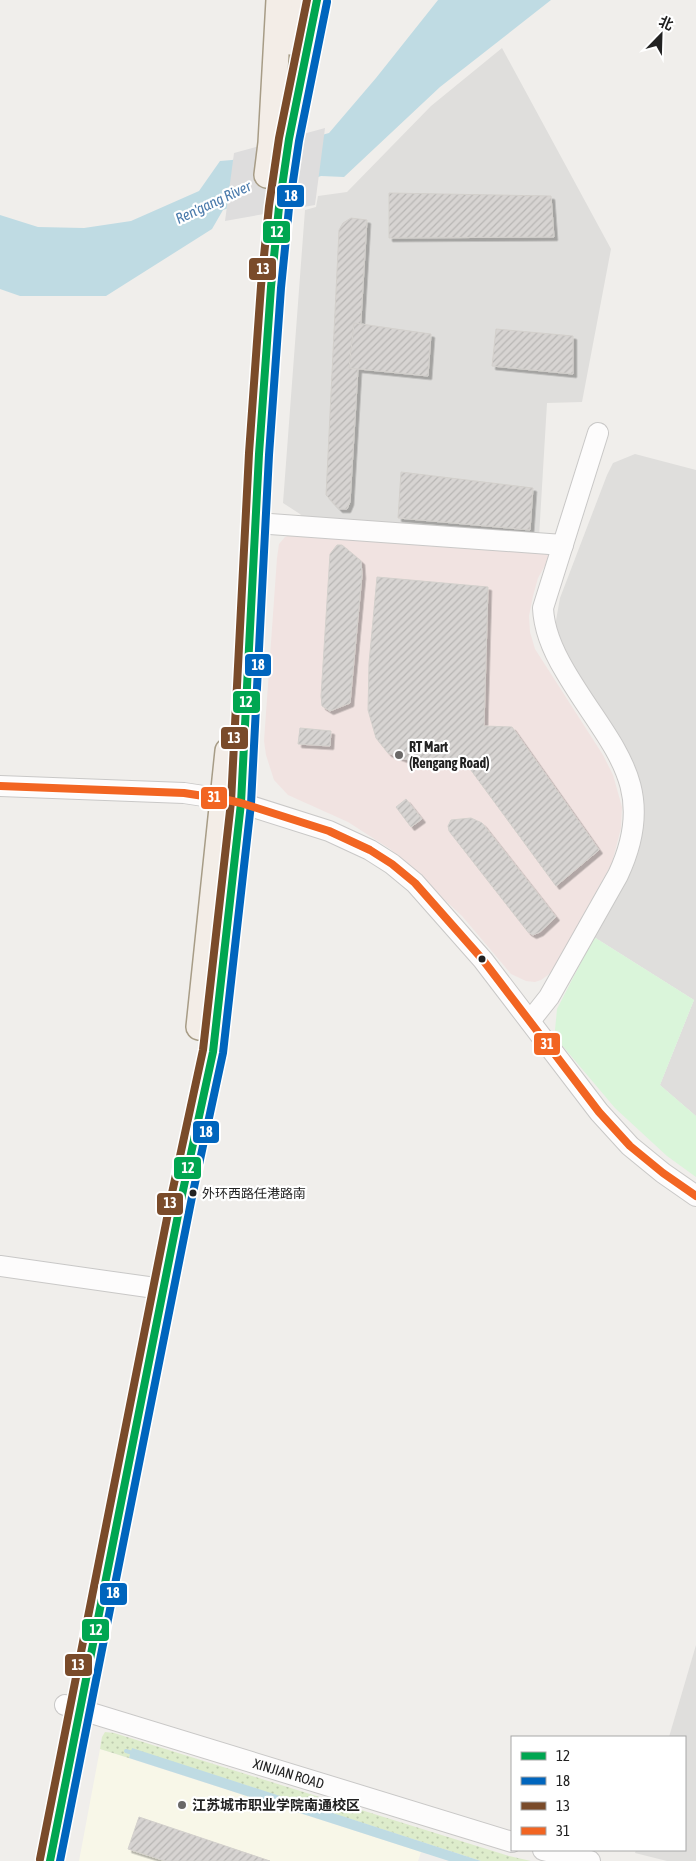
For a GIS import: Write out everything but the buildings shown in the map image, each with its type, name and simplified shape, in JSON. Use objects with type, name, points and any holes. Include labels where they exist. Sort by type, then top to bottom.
[{"type":"main road","points":[[278,0],[280,141]]},
{"type":"main road","points":[[50,1861],[73,1707],[148,1287],[196,1054],[232,801],[230,736],[243,450],[296,0]]},
{"type":"main road","points":[[280,141],[317,0]]},
{"type":"main road","points":[[34,1861],[73,1707],[214,1052],[232,801],[256,524],[270,307],[271,212]]},
{"type":"street","points":[[530,1021],[549,997],[618,875],[626,857],[634,822],[630,778],[621,759],[558,659],[544,625],[543,608],[598,433]]},
{"type":"street","points":[[256,524],[563,545]]},
{"type":"street","points":[[0,786],[184,793],[232,801],[329,832],[370,850],[392,864],[415,883],[477,952],[600,1112],[630,1146],[663,1173],[696,1196]]},
{"type":"street","points":[[0,1266],[148,1287]]},
{"type":"street","name":"XINJIAN ROAD","points":[[73,1707],[511,1842]]},
{"type":"street","points":[[547,1851],[590,1861]]},
{"type":"shaded area","points":[[502,48],[611,249],[582,402],[547,403],[539,537],[306,521],[300,514],[283,503],[305,210],[316,207],[318,196],[347,192],[431,106]]},
{"type":"shaded area","points":[[635,454],[696,470],[696,1116],[660,1085],[694,1000],[594,937],[640,818],[564,658],[555,626],[560,598],[607,475],[613,463]]},
{"type":"shaded area","points":[[297,532],[552,553],[538,578],[529,616],[530,632],[535,649],[603,755],[613,775],[622,807],[621,828],[612,863],[555,967],[541,980],[535,982],[526,981],[511,974],[462,916],[390,849],[348,822],[288,795],[274,780],[266,755],[264,741],[277,558],[279,544],[285,537]]},
{"type":"shaded area","points":[[696,1645],[696,1861],[667,1861],[635,1853],[636,1851],[686,1851],[686,1736],[669,1736]]},
{"type":"shaded area","name":"江苏城市职业学院南通校区","points":[[100,1749],[421,1852],[418,1861],[79,1861]]},
{"type":"green space","points":[[594,937],[694,1000],[660,1085],[696,1116],[696,1177],[667,1156],[615,1108],[561,1044],[555,1030],[557,1009]]},
{"type":"green space","points":[[105,1732],[114,1733],[509,1856],[531,1861],[481,1861],[133,1749],[129,1758],[100,1749]]},
{"type":"water","name":"Ren'gang River","points":[[438,0],[551,0],[440,87],[344,177],[321,176],[223,210],[212,229],[106,296],[20,296],[0,289],[0,215],[38,227],[84,228],[131,221],[199,191],[220,161],[232,160],[329,133]]},
{"type":"water","points":[[132,1748],[481,1861],[449,1861],[129,1758]]},
{"type":"pier","points":[[325,128],[315,205],[225,221],[234,153]]},
{"type":"waterway","points":[[126,1751],[136,1754]]},
{"type":"transit line","name":"13","points":[[40,1859],[172,1193],[203,1050],[231,802],[249,453],[261,286],[269,206],[279,138],[307,0]]},
{"type":"transit line","name":"12","points":[[50,1861],[182,1195],[213,1052],[241,803],[259,454],[271,287],[279,207],[289,139],[317,0]]},
{"type":"transit line","name":"18","points":[[60,1861],[192,1197],[223,1053],[251,804],[269,455],[281,288],[289,208],[299,141],[327,2]]},
{"type":"transit line","name":"31","points":[[0,786],[184,793],[223,799],[329,831],[370,850],[392,864],[415,883],[483,960],[599,1112],[630,1146],[663,1173],[696,1196]]},
{"type":"place","name":"RT Mart (Rengang Road)","points":[[399,755]]},
{"type":"place","name":"外环西路任港路南","points":[[193,1193]]},
{"type":"place","name":"江苏城市职业学院南通校区","points":[[182,1805]]}]
